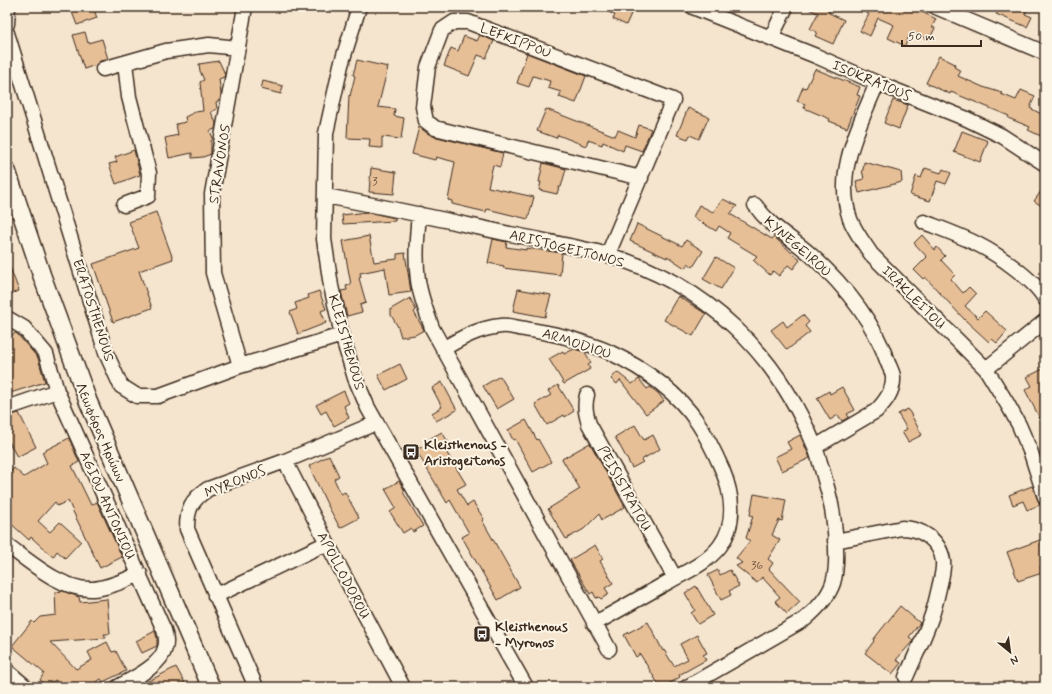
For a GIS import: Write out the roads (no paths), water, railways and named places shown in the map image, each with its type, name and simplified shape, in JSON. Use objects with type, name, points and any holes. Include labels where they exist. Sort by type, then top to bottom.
[{"type":"main road","name":"Λεωφόρος Ηρώων","points":[[7,171],[12,207],[47,290],[88,401],[211,687]]},
{"type":"street","points":[[7,24],[8,7]]},
{"type":"street","name":"STRAVONOS","points":[[240,366],[213,274],[212,194],[245,7]]},
{"type":"street","name":"KLEISTHENOUS","points":[[360,7],[340,65],[326,133],[324,239],[331,286],[342,335],[355,378],[368,408],[526,687]]},
{"type":"street","name":"ISOKRATOUS","points":[[692,7],[816,56],[877,83],[967,119],[1002,136],[1045,164]]},
{"type":"street","points":[[771,38],[786,7]]},
{"type":"street","points":[[936,7],[1045,53]]},
{"type":"street","name":"LEFKIPPOU","points":[[608,254],[641,178],[673,100],[468,22],[454,22],[442,30],[428,67],[423,107],[426,121],[435,128],[641,178]]},
{"type":"street","name":"ERATOSTHENOUS","points":[[7,33],[106,353],[121,386],[137,396],[158,396],[240,366],[342,335]]},
{"type":"street","points":[[103,69],[173,50],[209,45],[238,48]]},
{"type":"street","points":[[124,205],[148,196],[149,173],[129,97],[125,64]]},
{"type":"street","name":"IRAKLEITOU","points":[[877,83],[846,165],[846,203],[851,221],[859,237],[871,254],[986,369],[1019,425],[1031,452],[1045,497]]},
{"type":"street","name":"ARISTOGEITONOS","points":[[325,196],[419,214],[608,254],[645,268],[675,282],[725,317],[746,337],[778,376],[800,414],[815,447],[830,497],[835,541],[835,567],[833,582],[818,608],[805,619],[687,687]]},
{"type":"street","name":"KYNEGEIROU","points":[[755,205],[771,225],[811,255],[852,300],[869,324],[883,348],[893,376],[893,384],[884,404],[876,411],[815,447]]},
{"type":"street","points":[[419,214],[416,244],[418,281],[432,328],[609,649]]},
{"type":"street","points":[[924,222],[979,245],[1016,269],[1032,282],[1045,299]]},
{"type":"street","name":"AGIOU ANTONIOU","points":[[7,318],[24,328],[46,354],[57,391],[164,630],[166,638],[165,649],[160,658],[153,665],[118,687]]},
{"type":"street","points":[[986,369],[1045,321]]},
{"type":"street","name":"ARMODIOU","points":[[443,349],[482,329],[502,326],[553,333],[608,351],[636,366],[656,380],[679,401],[698,422],[726,479],[731,498],[729,528],[719,548],[699,565],[594,624]]},
{"type":"street","points":[[7,408],[57,391]]},
{"type":"street","name":"PEISISTRATOU","points":[[587,395],[585,404],[586,413],[590,424],[675,578]]},
{"type":"street","name":"MYRONOS","points":[[256,687],[187,529],[187,515],[192,504],[198,495],[208,489],[286,461],[376,423]]},
{"type":"street","name":"APOLLODOROU","points":[[286,461],[327,544],[403,687]]},
{"type":"street","points":[[835,541],[902,528],[909,528],[918,530],[927,535],[939,550],[943,561],[942,573],[932,614],[906,677]]},
{"type":"street","points":[[215,596],[327,544]]},
{"type":"street","points":[[7,545],[59,581],[77,588],[92,589],[107,587],[140,574]]},
{"type":"street","points":[[7,671],[26,687]]},
{"type":"place","name":"Kleisthenous - Aristogeitonos","points":[[411,452]]},
{"type":"place","name":"Kleisthenous - Myronos","points":[[482,634]]}]
